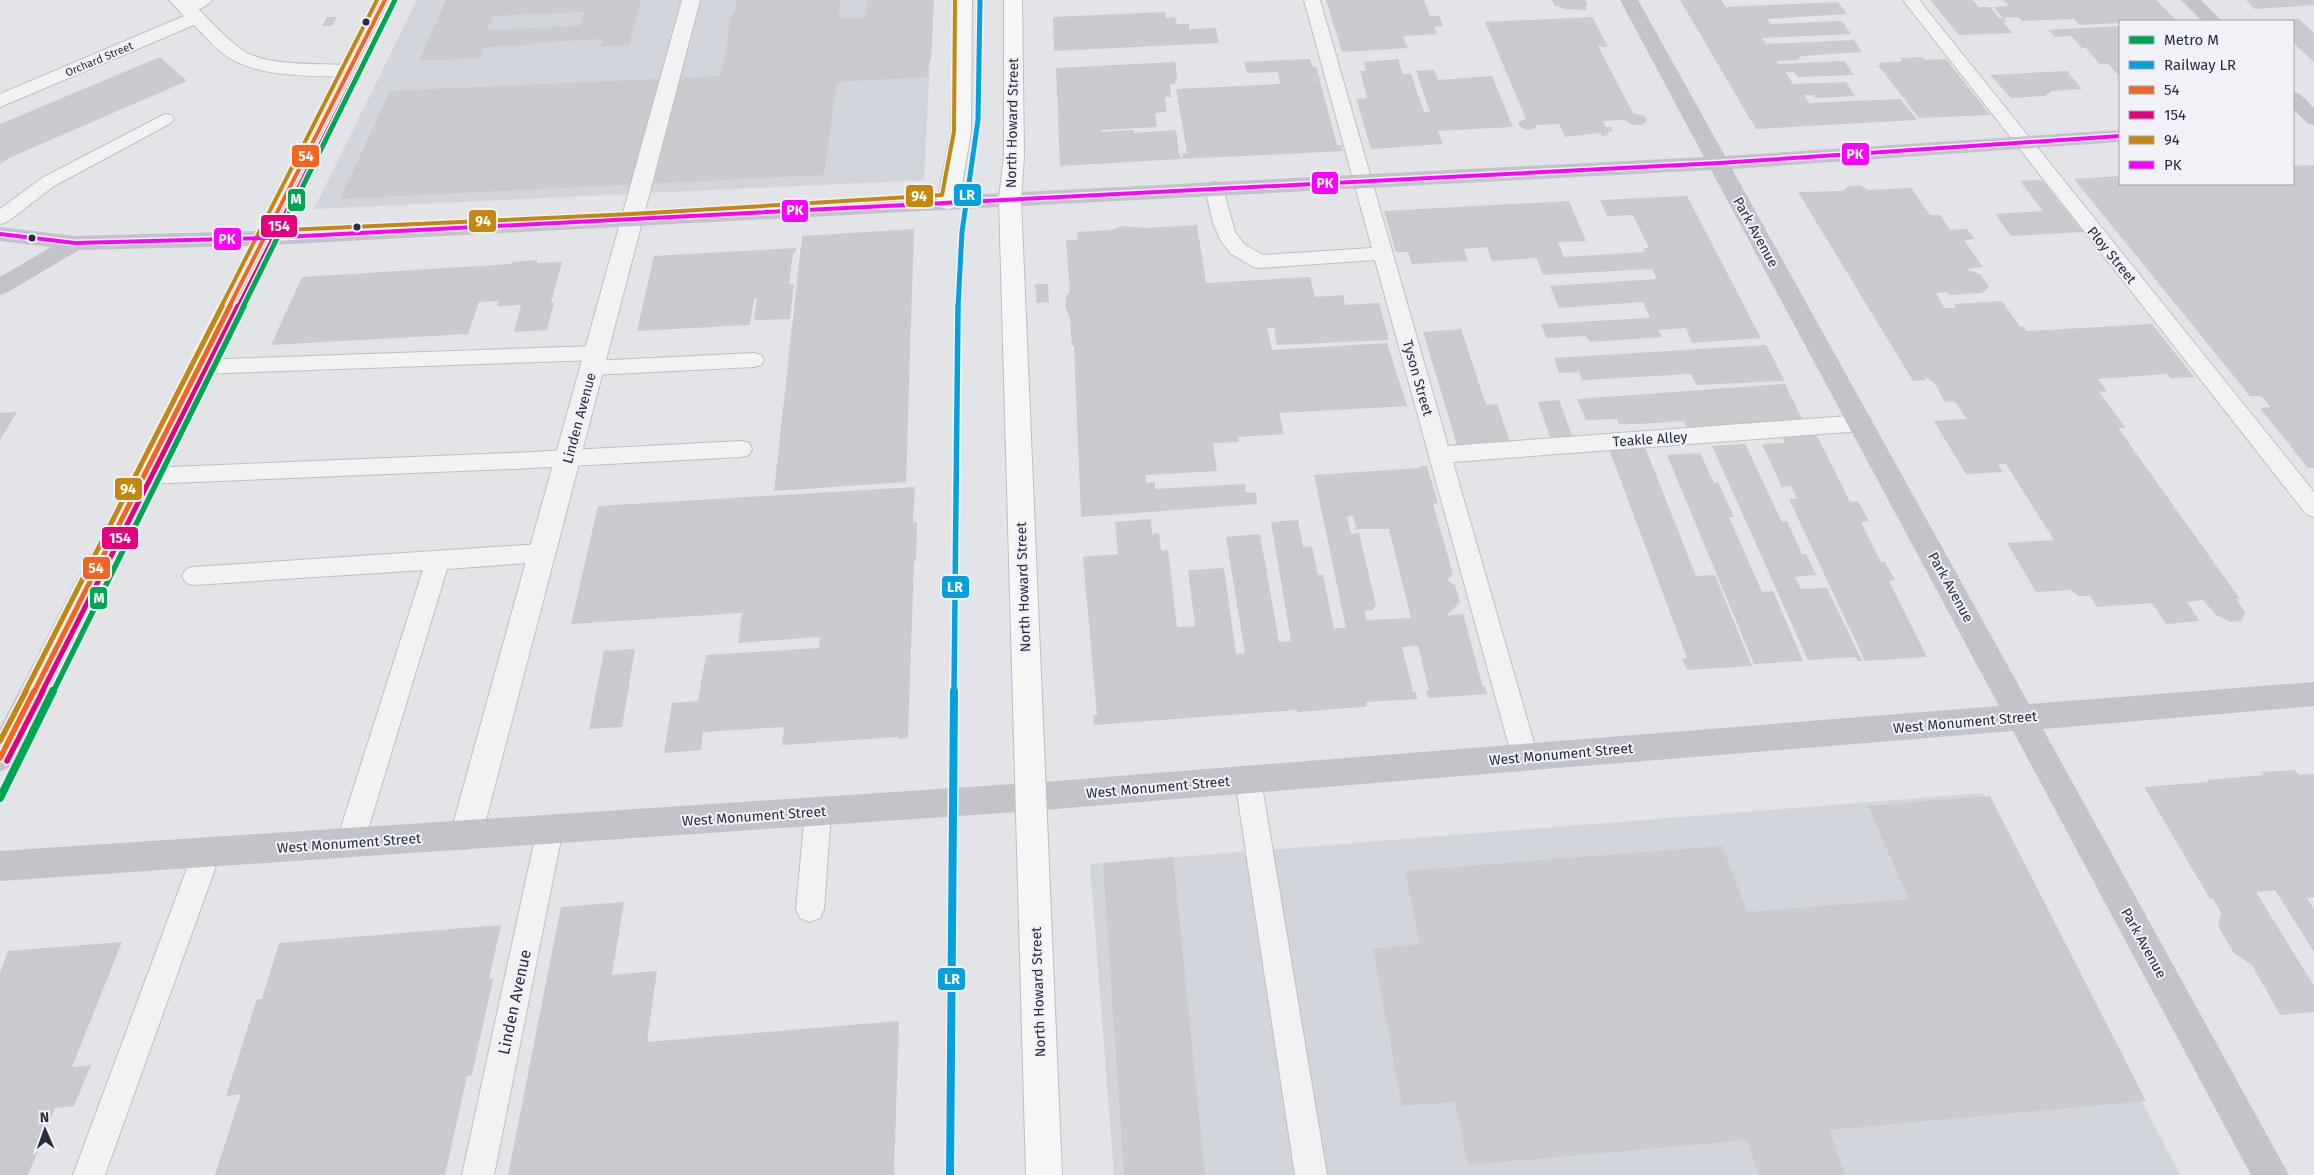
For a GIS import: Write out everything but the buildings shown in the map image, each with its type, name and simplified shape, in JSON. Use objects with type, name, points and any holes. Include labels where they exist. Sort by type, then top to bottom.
[{"type":"main road","points":[[948,202],[960,132],[963,0]]},
{"type":"main road","name":"North Howard Street","points":[[1013,0],[1014,156],[1010,198],[1044,1175]]},
{"type":"street","points":[[0,758],[145,476],[385,0]]},
{"type":"street","name":"Linden Avenue","points":[[466,835],[691,0]]},
{"type":"street","name":"Park Avenue","points":[[1629,0],[2271,1175]]},
{"type":"street","points":[[2190,0],[2212,20]]},
{"type":"street","points":[[192,6],[236,54],[254,62],[279,67],[348,71]]},
{"type":"street","name":"Orchard Street","points":[[0,101],[192,6]]},
{"type":"street","points":[[2294,99],[2314,119]]},
{"type":"street","points":[[2294,126],[2314,125]]},
{"type":"street","points":[[0,234],[75,243],[264,238],[632,221],[1010,198],[1719,163],[2022,141],[2119,136]]},
{"type":"street","points":[[0,287],[75,243]]},
{"type":"street","name":"West Monument Street","points":[[0,866],[1031,797],[2314,694]]},
{"type":"lane","name":"Tyson Street","points":[[1312,0],[1525,757]]},
{"type":"lane","name":"Ploy Street","points":[[1911,0],[2314,508]]},
{"type":"lane","points":[[0,218],[48,182],[165,119]]},
{"type":"lane","points":[[1214,188],[1227,240],[1246,256],[1260,262],[1384,253]]},
{"type":"lane","points":[[200,367],[754,360]]},
{"type":"lane","name":"Teakle Alley","points":[[1440,454],[1861,423]]},
{"type":"lane","points":[[145,476],[568,459],[741,449]]},
{"type":"lane","points":[[194,576],[542,553]]},
{"type":"lane","points":[[350,843],[438,560]]},
{"type":"lane","points":[[1248,780],[1311,1175]]},
{"type":"lane","points":[[810,909],[818,812]]},
{"type":"lane","name":"Linden Avenue","points":[[478,1175],[550,829]]},
{"type":"lane","points":[[89,1175],[207,852]]},
{"type":"shaded area","points":[[417,0],[933,0],[924,180],[314,209]]},
{"type":"shaded area","points":[[1983,793],[2180,1175],[1114,1175],[1090,864]]},
{"type":"metro line","name":"M","points":[[0,798],[395,0]]},
{"type":"rail line","name":"LR","points":[[950,1175],[958,280],[962,232],[978,120],[980,0]]},
{"type":"transit line","name":"94","points":[[0,741],[377,0]]},
{"type":"transit line","name":"54","points":[[0,758],[385,0]]},
{"type":"transit line","name":"94","points":[[264,231],[632,214],[942,195],[954,131],[955,0]]},
{"type":"transit line","name":"154","points":[[7,761],[392,3]]},
{"type":"transit line","name":"PK","points":[[0,234],[75,243],[264,238],[1719,163],[2119,136]]}]
